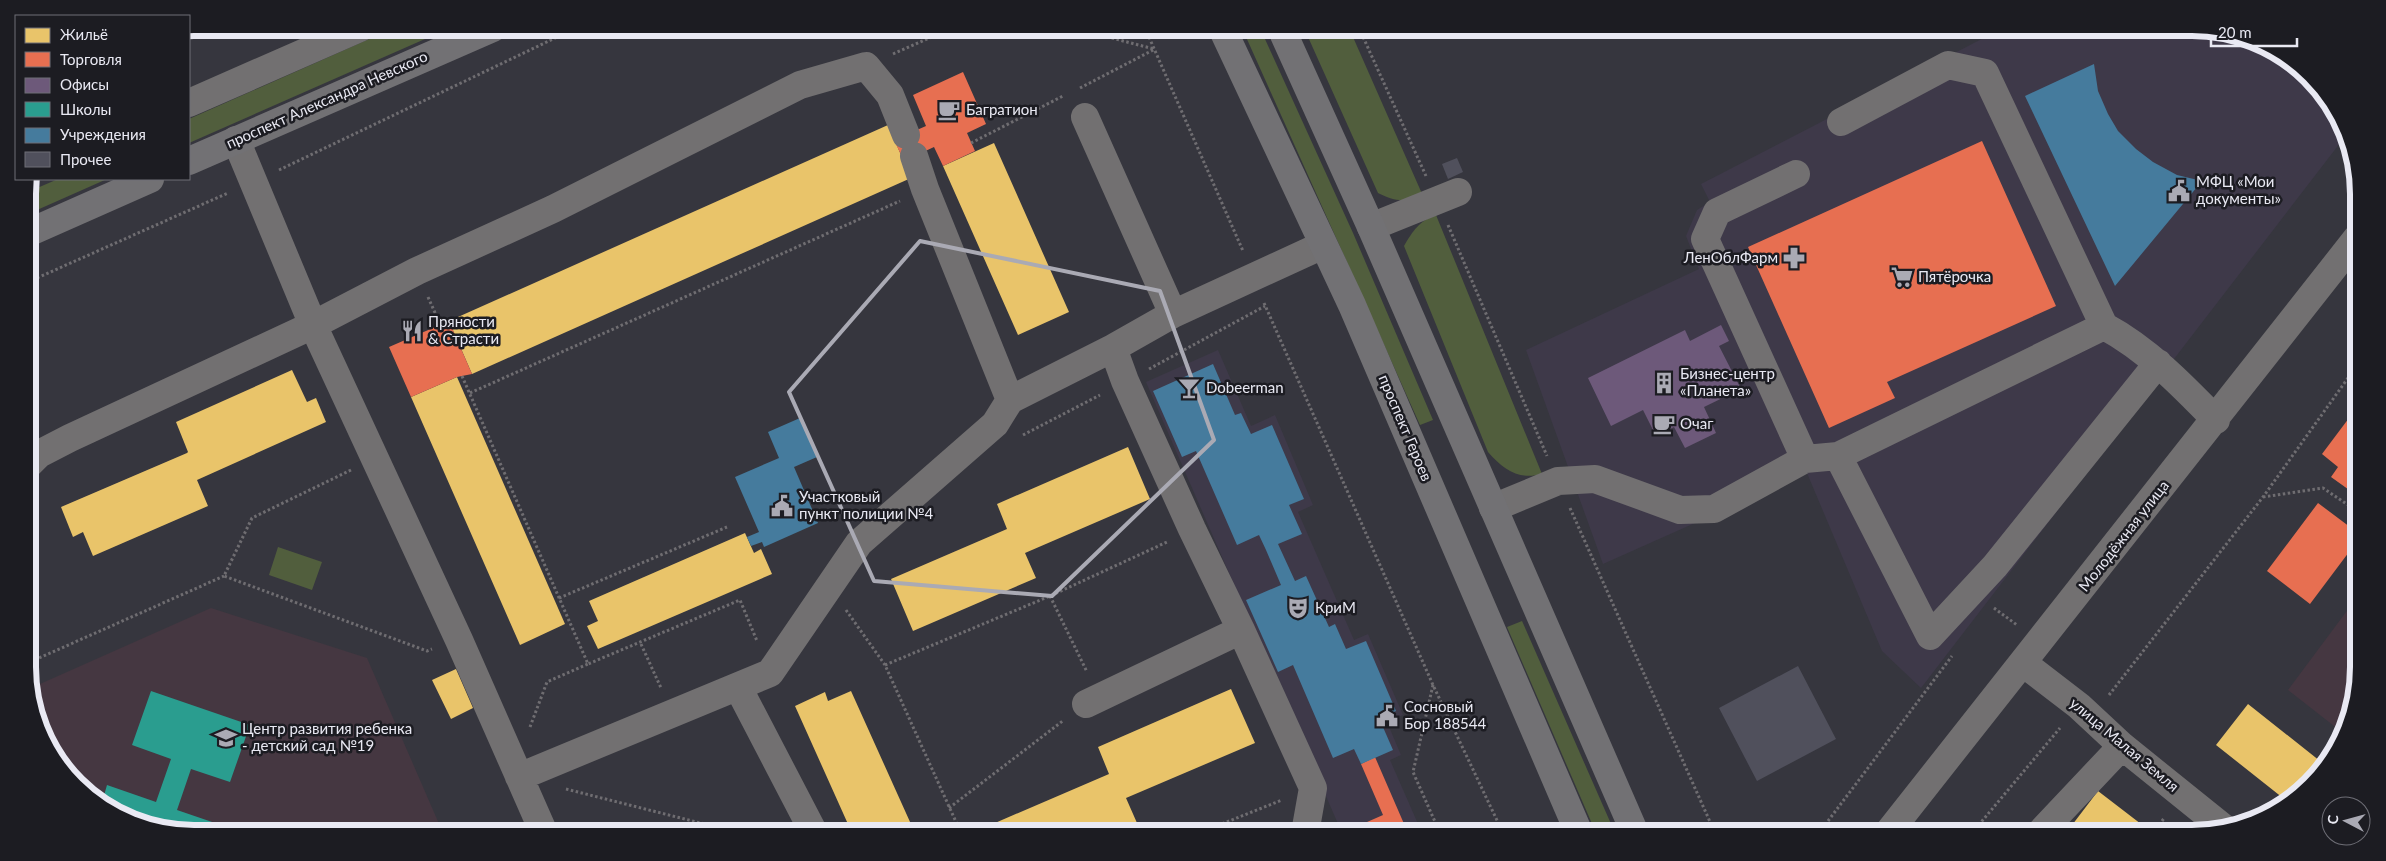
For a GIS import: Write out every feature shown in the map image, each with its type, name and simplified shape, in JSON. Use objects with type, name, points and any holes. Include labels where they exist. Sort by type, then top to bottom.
[{"type":"main road","name":"проспект Героев","points":[[1226,36],[1323,246],[1352,304],[1575,824]]},
{"type":"main road","points":[[1285,36],[1371,227],[1631,824]]},
{"type":"main road","name":"проспект Александра Невского","points":[[190,161],[473,37]]},
{"type":"main road","points":[[37,229],[148,180]]},
{"type":"street","points":[[190,103],[340,37]]},
{"type":"street","points":[[1841,122],[1948,64],[1985,73],[2104,326],[2127,338],[2158,363],[2216,420]]},
{"type":"street","points":[[36,457],[70,438],[313,325],[417,271],[553,209],[800,85],[866,66],[890,95],[925,189],[1010,400]]},
{"type":"street","points":[[1085,117],[1173,314]]},
{"type":"street","points":[[236,140],[313,325],[459,640],[540,825]]},
{"type":"street","points":[[1796,174],[1717,212],[1705,238],[1804,459]]},
{"type":"street","points":[[1371,227],[1447,196]]},
{"type":"street","points":[[519,777],[770,674],[859,543],[995,424],[1010,400],[1113,348],[1173,314],[1323,246]]},
{"type":"street","name":"Молодёжная улица","points":[[1895,824],[2216,420],[2350,247]]},
{"type":"street","points":[[1493,508],[1558,481],[1595,479],[1680,510],[1714,509],[1804,459],[1838,456],[2104,326]]},
{"type":"street","points":[[1113,348],[1125,382],[1192,530],[1241,630],[1313,788],[1307,824]]},
{"type":"street","points":[[1838,456],[1930,636],[1995,566],[2158,363]]},
{"type":"street","points":[[1093,701],[1241,630]]},
{"type":"street","name":"улица Малая Земля","points":[[2023,663],[2079,706],[2122,746],[2217,823]]},
{"type":"street","points":[[738,687],[810,825]]},
{"type":"street","points":[[2048,824],[2122,746]]},
{"type":"path","points":[[1363,36],[1447,196],[1558,481],[1711,824]]},
{"type":"path","points":[[37,278],[253,182],[558,37]]},
{"type":"path","points":[[866,66],[932,37]]},
{"type":"path","points":[[1106,37],[1155,49]]},
{"type":"path","points":[[1148,37],[1254,276],[1265,306],[1433,685],[1500,824]]},
{"type":"path","points":[[971,143],[992,133]]},
{"type":"path","points":[[470,393],[925,189]]},
{"type":"path","points":[[1015,439],[1265,306]]},
{"type":"path","points":[[1979,824],[2079,706],[2109,694],[2263,497],[2350,375]]},
{"type":"path","points":[[462,376],[588,664]]},
{"type":"path","points":[[36,659],[224,576],[252,518],[374,459]]},
{"type":"path","points":[[2263,497],[2323,488],[2350,506]]},
{"type":"path","points":[[559,598],[727,527]]},
{"type":"path","points":[[885,665],[1050,596],[1163,544]]},
{"type":"path","points":[[224,576],[427,651],[459,640]]},
{"type":"path","points":[[949,808],[1093,701],[1050,596]]},
{"type":"path","points":[[529,730],[547,682],[641,644],[740,600],[770,674]]},
{"type":"path","points":[[840,602],[885,665],[957,825]]},
{"type":"path","points":[[641,644],[673,714]]},
{"type":"path","points":[[1433,685],[1412,772],[1436,824]]},
{"type":"path","points":[[563,788],[708,825]]},
{"type":"path","points":[[1220,824],[1284,799]]},
{"type":"highlighted area","points":[[920,241],[1160,291],[1214,440],[1052,596],[874,581],[789,392]]},
{"type":"shaded area","points":[[1987,36],[2192,36],[2223,39],[2243,45],[2280,63],[2296,75],[2311,90],[2329,115],[2341,142],[1921,688],[1882,651],[1807,473],[1603,564],[1526,350],[1699,269],[1686,236],[1697,210],[1710,202],[1701,184]]},
{"type":"shaded area","points":[[1218,350],[1251,426],[1275,415],[1313,505],[1298,512],[1354,640],[1368,634],[1403,715],[1387,722],[1401,755],[1390,760],[1418,824],[1338,824],[1146,382]]},
{"type":"shaded area","points":[[2350,607],[2350,667],[2347,698],[2337,728],[2288,690]]},
{"type":"shaded area","name":"Центр развития ребенка - детский сад №19","points":[[211,608],[367,658],[439,825],[194,825],[173,823],[143,816],[106,798],[75,771],[53,737],[39,698],[38,685]]},
{"type":"green space","points":[[1246,36],[1264,36],[1353,233],[1433,420],[1420,425]]},
{"type":"green space","points":[[1308,36],[1353,36],[1423,196],[1400,200],[1378,193]]},
{"type":"green space","points":[[374,37],[430,37],[190,143],[190,119]]},
{"type":"green space","points":[[56,180],[105,180],[37,210],[37,188]]},
{"type":"green space","points":[[1436,215],[1542,474],[1526,476],[1512,472],[1500,464],[1488,452],[1404,246],[1417,227],[1425,220]]},
{"type":"green space","points":[[278,547],[322,562],[312,590],[269,575]]},
{"type":"green space","points":[[1522,621],[1611,824],[1592,824],[1507,627]]},
{"type":"building: Жильё","points":[[888,125],[911,178],[472,374],[449,321]]},
{"type":"building: Жильё","points":[[994,143],[1069,312],[1018,335],[943,166]]},
{"type":"building: Жильё","points":[[292,370],[307,402],[316,398],[326,422],[197,480],[208,506],[93,556],[83,532],[73,537],[61,507],[187,453],[176,422]]},
{"type":"building: Жильё","points":[[457,377],[565,624],[520,645],[411,397]]},
{"type":"building: Жильё","points":[[1128,447],[1150,499],[1025,553],[1036,578],[913,631],[891,579],[1007,529],[997,504]]},
{"type":"building: Жильё","points":[[745,533],[754,553],[761,549],[772,574],[598,649],[587,626],[598,621],[589,601]]},
{"type":"building: Жильё","points":[[456,669],[473,708],[451,719],[432,680]]},
{"type":"building: Жильё","points":[[1231,689],[1255,743],[1126,798],[1137,823],[1133,825],[996,825],[995,823],[1109,774],[1098,747]]},
{"type":"building: Жильё","points":[[851,691],[911,825],[848,825],[795,706],[825,692],[828,701]]},
{"type":"building: Жильё","points":[[2248,704],[2319,760],[2304,779],[2282,797],[2216,745]]},
{"type":"building: Жильё","points":[[2098,791],[2141,824],[2141,824],[2073,824]]},
{"type":"building: Торговля","name":"Багратион","points":[[963,72],[986,124],[967,133],[975,151],[943,166],[934,147],[904,161],[894,140],[926,126],[913,95]]},
{"type":"building: Торговля","name":"Пятёрочка","points":[[1982,141],[2056,306],[1887,382],[1895,398],[1829,428],[1748,247]]},
{"type":"building: Торговля","points":[[449,321],[472,374],[457,377],[411,397],[389,347]]},
{"type":"building: Торговля","points":[[2350,417],[2350,491],[2331,477],[2338,467],[2322,454]]},
{"type":"building: Торговля","points":[[2318,503],[2350,527],[2350,551],[2310,604],[2267,571]]},
{"type":"building: Торговля","points":[[1375,757],[1404,824],[1362,824],[1383,815],[1361,764]]},
{"type":"building: Офисы","name":"Бизнес-центр «Планета»","points":[[1721,325],[1729,341],[1719,346],[1741,389],[1704,407],[1716,433],[1685,448],[1674,427],[1656,436],[1643,410],[1611,426],[1588,378],[1685,330],[1690,341]]},
{"type":"building: Школы","points":[[151,691],[250,725],[230,782],[191,769],[177,810],[215,823],[214,825],[173,823],[153,819],[124,808],[104,796],[107,785],[156,802],[171,759],[132,745]]},
{"type":"building: Учреждения","points":[[2094,64],[2098,91],[2118,131],[2136,149],[2153,162],[2177,175],[2202,181],[2115,286],[2025,96]]},
{"type":"building: Учреждения","points":[[1213,364],[1235,415],[1241,413],[1251,434],[1272,425],[1304,499],[1289,505],[1302,534],[1278,544],[1295,581],[1306,576],[1329,627],[1335,624],[1346,649],[1366,641],[1396,711],[1379,718],[1393,750],[1361,764],[1354,749],[1333,758],[1293,665],[1278,672],[1246,600],[1281,585],[1266,550],[1259,535],[1237,545],[1196,451],[1182,457],[1153,391]]},
{"type":"building: Учреждения","points":[[800,418],[817,457],[794,467],[818,523],[764,547],[762,542],[751,546],[747,537],[759,532],[735,477],[779,458],[768,432]]},
{"type":"building: Прочее","points":[[1457,158],[1463,172],[1448,179],[1442,164]]},
{"type":"building: Прочее","points":[[1798,666],[1836,739],[1757,781],[1719,708]]},
{"type":"place","name":"Багратион","points":[[949,110]]},
{"type":"place","name":"МФЦ «Мои документы»","points":[[2179,191]]},
{"type":"place","name":"ЛенОблФарм","points":[[1794,258]]},
{"type":"place","name":"Пятёрочка","points":[[1902,277]]},
{"type":"place","name":"Пряности & Страсти","points":[[412,331]]},
{"type":"place","name":"Бизнес-центр «Планета»","points":[[1664,383]]},
{"type":"place","name":"Dobeerman","points":[[1189,388]]},
{"type":"place","name":"Очаг","points":[[1664,424]]},
{"type":"place","name":"Участковый пункт полиции №4","points":[[782,506]]},
{"type":"place","name":"КриМ","points":[[1298,608]]},
{"type":"place","name":"Сосновый Бор 188544","points":[[1387,716]]},
{"type":"place","name":"Центр развития ребенка - детский сад №19","points":[[226,738]]}]
